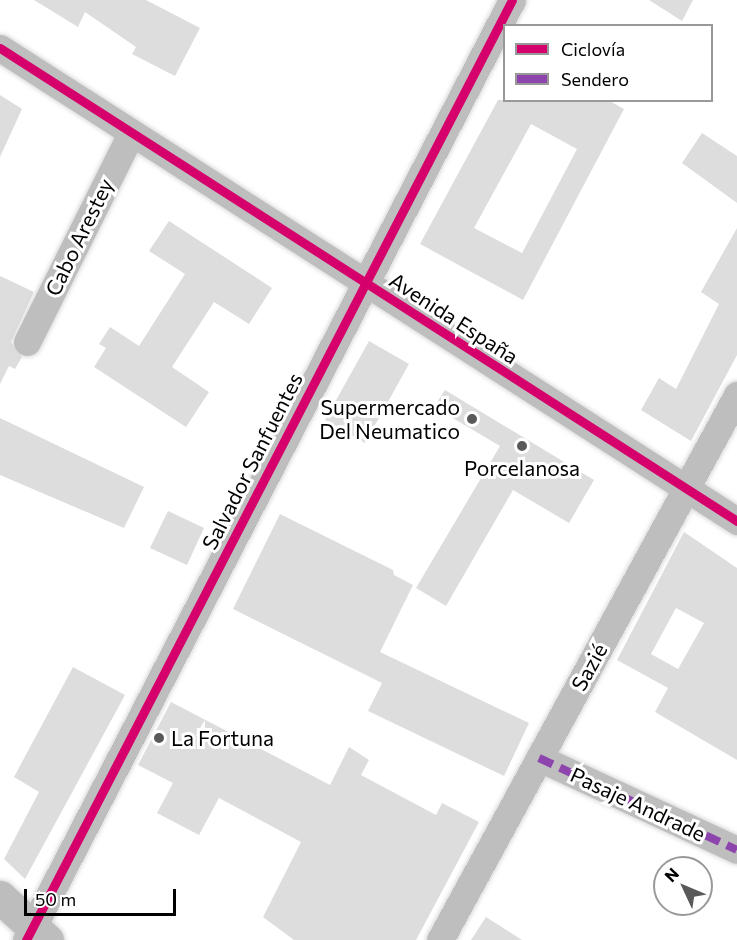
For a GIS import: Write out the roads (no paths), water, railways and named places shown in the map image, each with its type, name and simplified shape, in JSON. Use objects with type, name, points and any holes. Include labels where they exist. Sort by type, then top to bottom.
[{"type":"main road","points":[[0,897],[36,936]]},
{"type":"street","name":"Salvador Sanfuentes","points":[[36,936],[364,282],[512,0]]},
{"type":"street","name":"Avenida España","points":[[0,48],[737,521]]},
{"type":"street","name":"Cabo Arestey","points":[[27,342],[131,133]]},
{"type":"street","name":"Sazié","points":[[440,940],[737,395]]},
{"type":"street","name":"Pasaje Andrade","points":[[539,758],[737,850]]},
{"type":"place","name":"Supermercado Del Neumatico","points":[[472,419]]},
{"type":"place","name":"Porcelanosa","points":[[522,446]]},
{"type":"place","name":"La Fortuna","points":[[159,738]]}]
